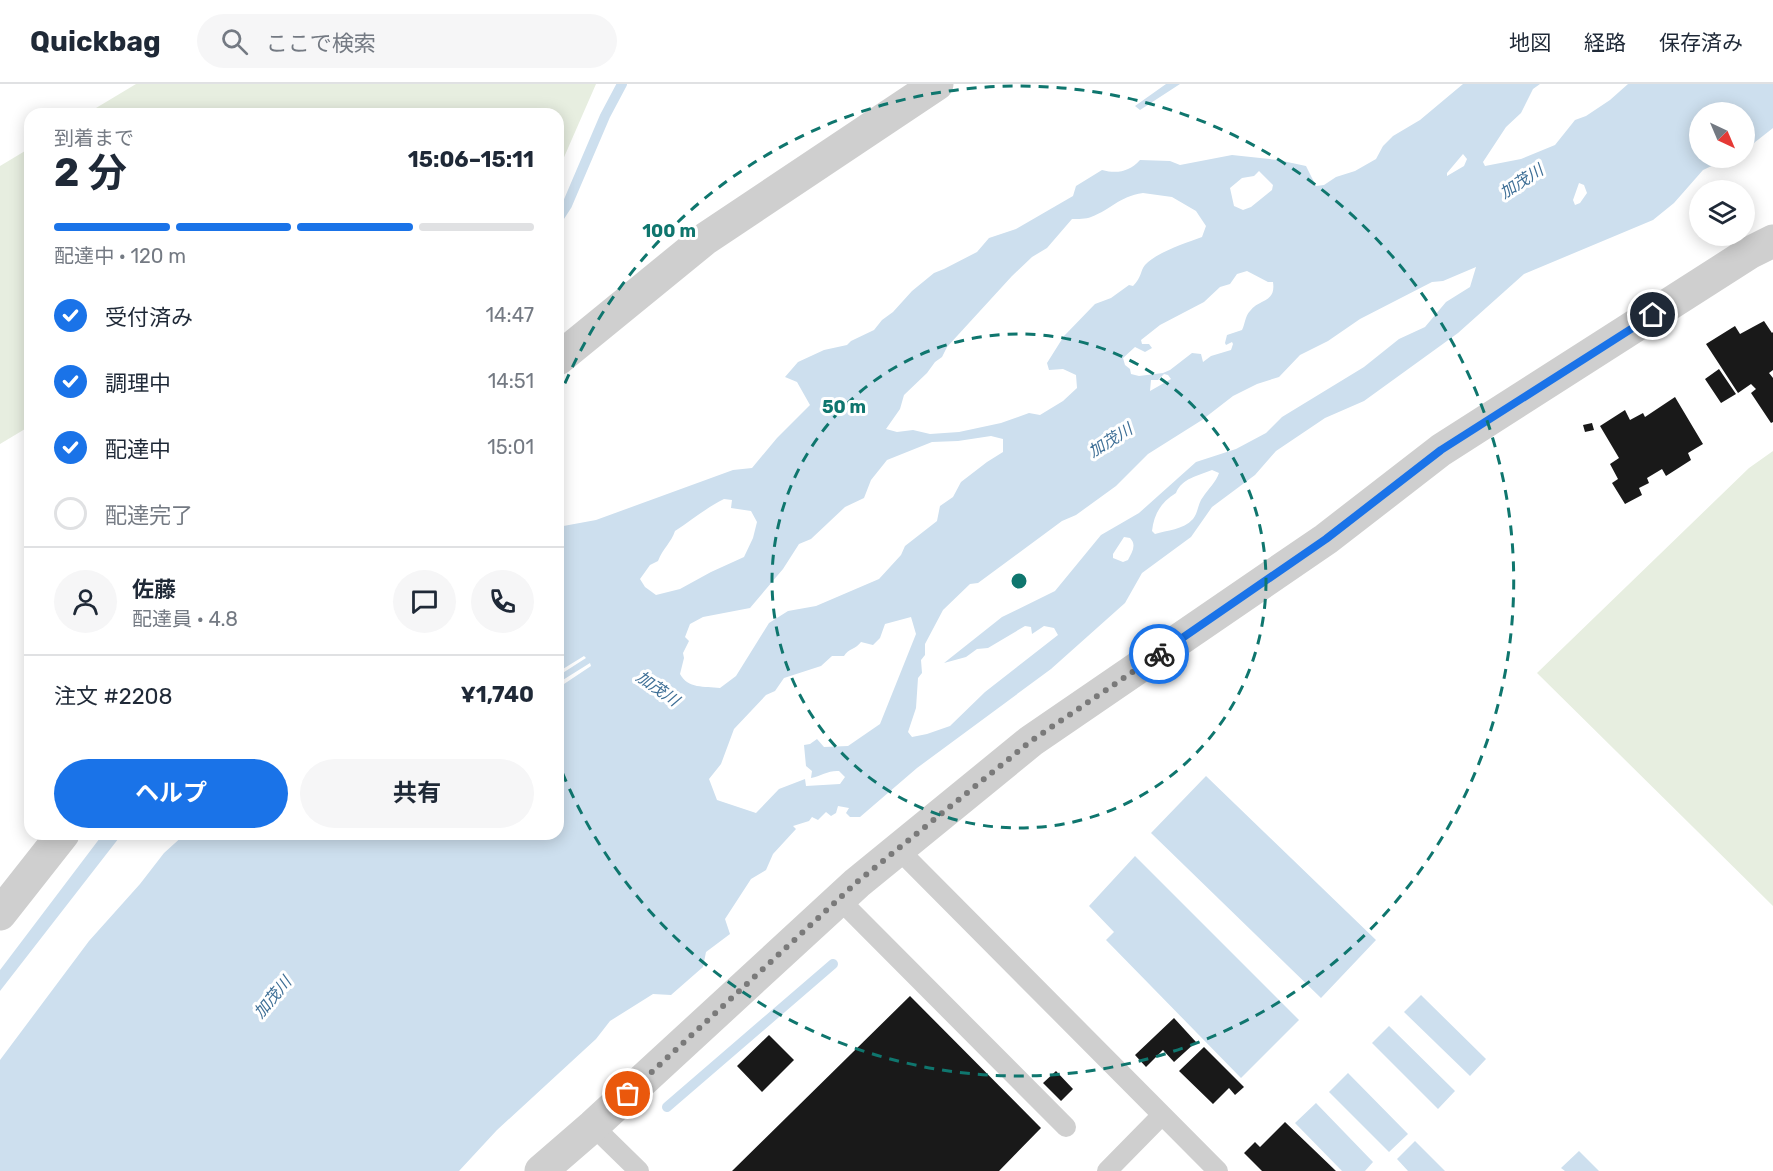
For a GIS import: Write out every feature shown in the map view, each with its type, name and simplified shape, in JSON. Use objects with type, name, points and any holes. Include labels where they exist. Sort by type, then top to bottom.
[{"type":"street","points":[[564,353],[705,239],[938,84]]},
{"type":"street","points":[[541,1171],[593,1126],[839,899],[1031,741],[1326,539],[1441,450],[1749,253],[1773,241]]},
{"type":"street","points":[[0,914],[58,840]]},
{"type":"lane","points":[[898,849],[1218,1171]]},
{"type":"lane","points":[[839,899],[1066,1127]]},
{"type":"lane","points":[[1107,1171],[1162,1115]]},
{"type":"lane","points":[[593,1126],[639,1171]]},
{"type":"shaded area","points":[[136,84],[596,84],[564,157],[564,108],[96,108]]},
{"type":"shaded area","points":[[24,152],[24,430],[0,444],[0,166]]},
{"type":"shaded area","points":[[1773,451],[1773,906],[1537,673],[1749,468]]},
{"type":"water","points":[[1166,84],[1180,84],[1140,110],[1135,106]]},
{"type":"water","name":"加茂川","points":[[1463,84],[1540,84],[1533,89],[1521,113],[1506,127],[1483,162],[1485,166],[1521,159],[1555,145],[1575,120],[1586,116],[1610,100],[1628,84],[1773,84],[1773,128],[1755,142],[1755,102],[1689,102],[1689,168],[1707,168],[1694,180],[1689,180],[1689,186],[1674,203],[1653,220],[1524,274],[1458,333],[1364,401],[1325,418],[1276,451],[1255,475],[1212,507],[1191,537],[1142,573],[1125,603],[1051,669],[917,768],[860,817],[850,817],[846,813],[849,808],[838,806],[836,813],[831,816],[826,812],[818,820],[812,817],[809,821],[793,826],[796,829],[773,854],[766,870],[751,879],[725,919],[730,934],[706,952],[703,967],[671,995],[653,994],[610,1021],[596,1039],[497,1130],[459,1171],[0,1171],[0,1060],[89,941],[140,884],[164,853],[178,840],[564,840],[564,684],[591,666],[590,663],[564,679],[564,672],[586,658],[584,656],[564,668],[564,526],[596,520],[733,470],[752,468],[777,438],[810,405],[797,382],[785,377],[798,362],[824,350],[847,345],[874,330],[912,291],[934,273],[977,252],[989,238],[1016,229],[1073,196],[1076,186],[1102,170],[1122,171],[1132,167],[1140,160],[1170,161],[1180,165],[1232,155],[1278,160],[1306,166],[1316,186],[1324,185],[1376,159],[1383,146],[1393,136],[1420,120]],"holes":[[[1463,154],[1467,159],[1464,166],[1447,176]],[[1259,171],[1273,185],[1272,190],[1251,207],[1243,210],[1234,206],[1230,188],[1242,178],[1254,176]],[[1579,183],[1584,185],[1587,193],[1580,203],[1575,205],[1573,200]],[[1143,193],[1172,197],[1196,211],[1206,226],[1202,237],[1172,248],[1150,260],[1143,267],[1133,286],[1129,285],[1111,298],[1095,304],[1064,336],[1047,363],[1049,370],[1063,369],[1076,375],[1077,388],[1063,401],[1040,415],[1029,413],[1001,423],[959,432],[930,434],[913,430],[897,432],[886,429],[900,409],[904,395],[942,357],[947,347],[1012,276],[1032,257],[1047,248],[1072,219],[1091,217],[1121,200]],[[1476,267],[1470,287],[1446,302],[1425,327],[1399,339],[1364,367],[1282,417],[1266,433],[1236,449],[1196,462],[1139,513],[1101,535],[1055,591],[1002,617],[944,663],[966,657],[977,649],[988,648],[1025,626],[1031,627],[1032,634],[1044,626],[1054,628],[1058,635],[985,692],[950,726],[912,737],[908,732],[916,708],[918,678],[922,673],[921,660],[925,655],[925,644],[943,610],[970,584],[978,583],[1062,521],[1076,515],[1116,486],[1148,454],[1202,420],[1233,396],[1257,384],[1279,377],[1300,355],[1328,341],[1360,319],[1432,282],[1443,281]],[[1247,271],[1268,282],[1273,282],[1272,294],[1248,313],[1242,330],[1227,335],[1225,343],[1226,345],[1232,342],[1231,350],[1211,356],[1203,362],[1201,354],[1192,353],[1163,373],[1139,376],[1131,374],[1123,358],[1135,347],[1145,352],[1152,348],[1149,344],[1142,344],[1141,340],[1160,325],[1204,302],[1220,287],[1230,284],[1237,274]],[[1164,374],[1171,379],[1150,391],[1151,380],[1158,380]],[[991,436],[1003,439],[1003,452],[961,482],[953,497],[940,506],[937,521],[905,546],[901,555],[879,579],[816,606],[788,611],[769,623],[736,676],[720,688],[697,686],[683,679],[680,674],[683,653],[689,641],[685,637],[690,624],[703,617],[750,608],[783,569],[799,544],[811,539],[845,507],[864,498],[871,480],[887,460],[932,442]],[[1212,470],[1219,473],[1201,499],[1196,514],[1189,523],[1180,528],[1155,534],[1152,531],[1159,509],[1182,484]],[[724,499],[732,500],[731,508],[751,511],[757,522],[753,538],[744,557],[680,589],[656,595],[645,587],[640,579],[650,565],[658,561],[675,531]],[[1124,537],[1130,538],[1133,546],[1128,560],[1123,562],[1113,558],[1113,554]],[[911,617],[916,634],[880,724],[848,746],[824,747],[817,739],[804,745],[806,766],[812,771],[811,778],[839,771],[845,777],[840,784],[806,786],[805,779],[779,789],[756,813],[717,800],[709,779],[721,764],[734,729],[766,695],[775,691],[784,678],[821,666],[832,656],[844,656],[861,642],[873,645],[880,638],[885,624]]]},
{"type":"water","points":[[1206,776],[1376,940],[1321,998],[1151,833]]},
{"type":"water","points":[[98,840],[117,840],[0,991],[0,970]]},
{"type":"water","points":[[1135,856],[1299,1020],[1241,1078],[1106,940],[1114,932],[1089,906]]},
{"type":"water","points":[[1421,995],[1486,1059],[1470,1076],[1404,1012]]},
{"type":"water","points":[[1389,1026],[1455,1091],[1438,1109],[1372,1043]]},
{"type":"water","points":[[1348,1073],[1408,1134],[1389,1152],[1329,1092]]},
{"type":"water","points":[[1316,1103],[1373,1162],[1365,1171],[1342,1171],[1295,1123]]},
{"type":"water","points":[[1415,1141],[1445,1171],[1408,1171],[1397,1159]]},
{"type":"water","points":[[1579,1151],[1599,1171],[1565,1171],[1561,1168]]},
{"type":"building","points":[[1764,321],[1773,332],[1773,370],[1769,373],[1773,378],[1773,422],[1771,423],[1751,393],[1756,389],[1751,384],[1738,393],[1706,344],[1735,326],[1740,334]]},
{"type":"building","points":[[1719,369],[1736,394],[1721,403],[1705,379]]},
{"type":"building","points":[[1675,397],[1703,444],[1688,453],[1691,460],[1666,476],[1662,469],[1647,478],[1649,483],[1639,488],[1642,495],[1625,504],[1612,483],[1618,479],[1610,464],[1619,458],[1600,426],[1625,410],[1630,420],[1643,413],[1645,417]]},
{"type":"building","points":[[1592,423],[1594,430],[1585,432],[1583,425]]},
{"type":"building","points":[[910,996],[1041,1128],[999,1171],[732,1171]]},
{"type":"building","points":[[1174,1018],[1196,1042],[1174,1062],[1163,1050],[1146,1067],[1135,1055]]},
{"type":"building","points":[[769,1035],[794,1060],[762,1092],[737,1066]]},
{"type":"building","points":[[1204,1047],[1244,1087],[1235,1095],[1229,1088],[1213,1104],[1179,1071]]},
{"type":"building","points":[[1056,1071],[1073,1089],[1061,1101],[1043,1083]]},
{"type":"building","points":[[1285,1122],[1336,1171],[1262,1171],[1244,1153],[1255,1142],[1260,1147]]},
{"type":"waterway","points":[[564,210],[605,116],[622,84]]},
{"type":"waterway","points":[[667,1107],[833,964]]},
{"type":"way so far","points":[[628,1094],[857,882],[1031,741],[1159,654]]},
{"type":"route","points":[[1159,654],[1326,539],[1441,450],[1653,315]]}]
